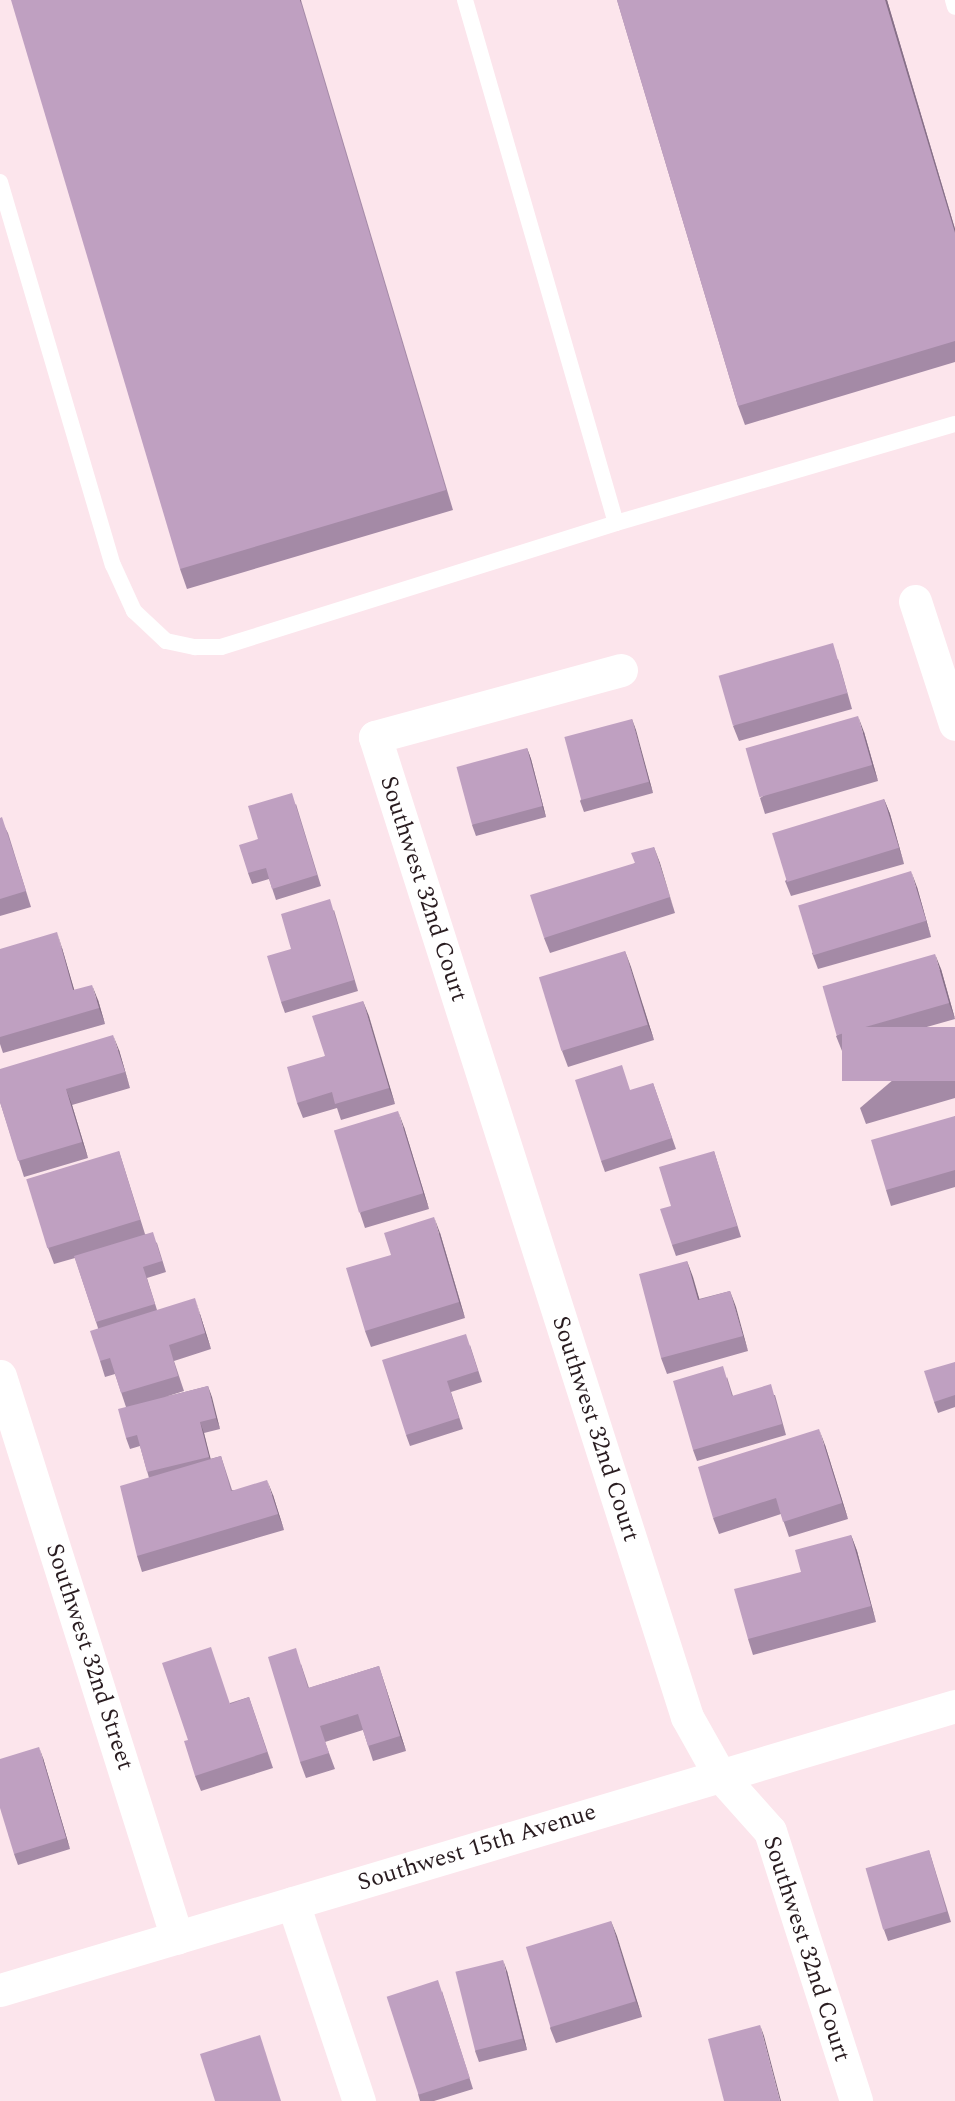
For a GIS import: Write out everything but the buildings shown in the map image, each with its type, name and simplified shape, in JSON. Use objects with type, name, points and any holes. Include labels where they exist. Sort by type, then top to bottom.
[{"type":"street","points":[[915,601],[955,724]]},
{"type":"street","name":"Southwest 32nd Court","points":[[621,670],[375,737],[687,1717],[719,1774],[770,1831],[856,2101]]},
{"type":"street","name":"Southwest 32nd Street","points":[[0,1376],[177,1938]]},
{"type":"street","name":"Southwest 15th Avenue","points":[[0,1990],[955,1706]]},
{"type":"street","points":[[293,1903],[359,2101]]},
{"type":"lane","points":[[465,0],[616,523]]},
{"type":"lane","points":[[953,0],[955,7]]},
{"type":"lane","points":[[0,182],[113,565],[134,611],[166,641],[195,648],[221,647],[616,523],[955,424]]}]
